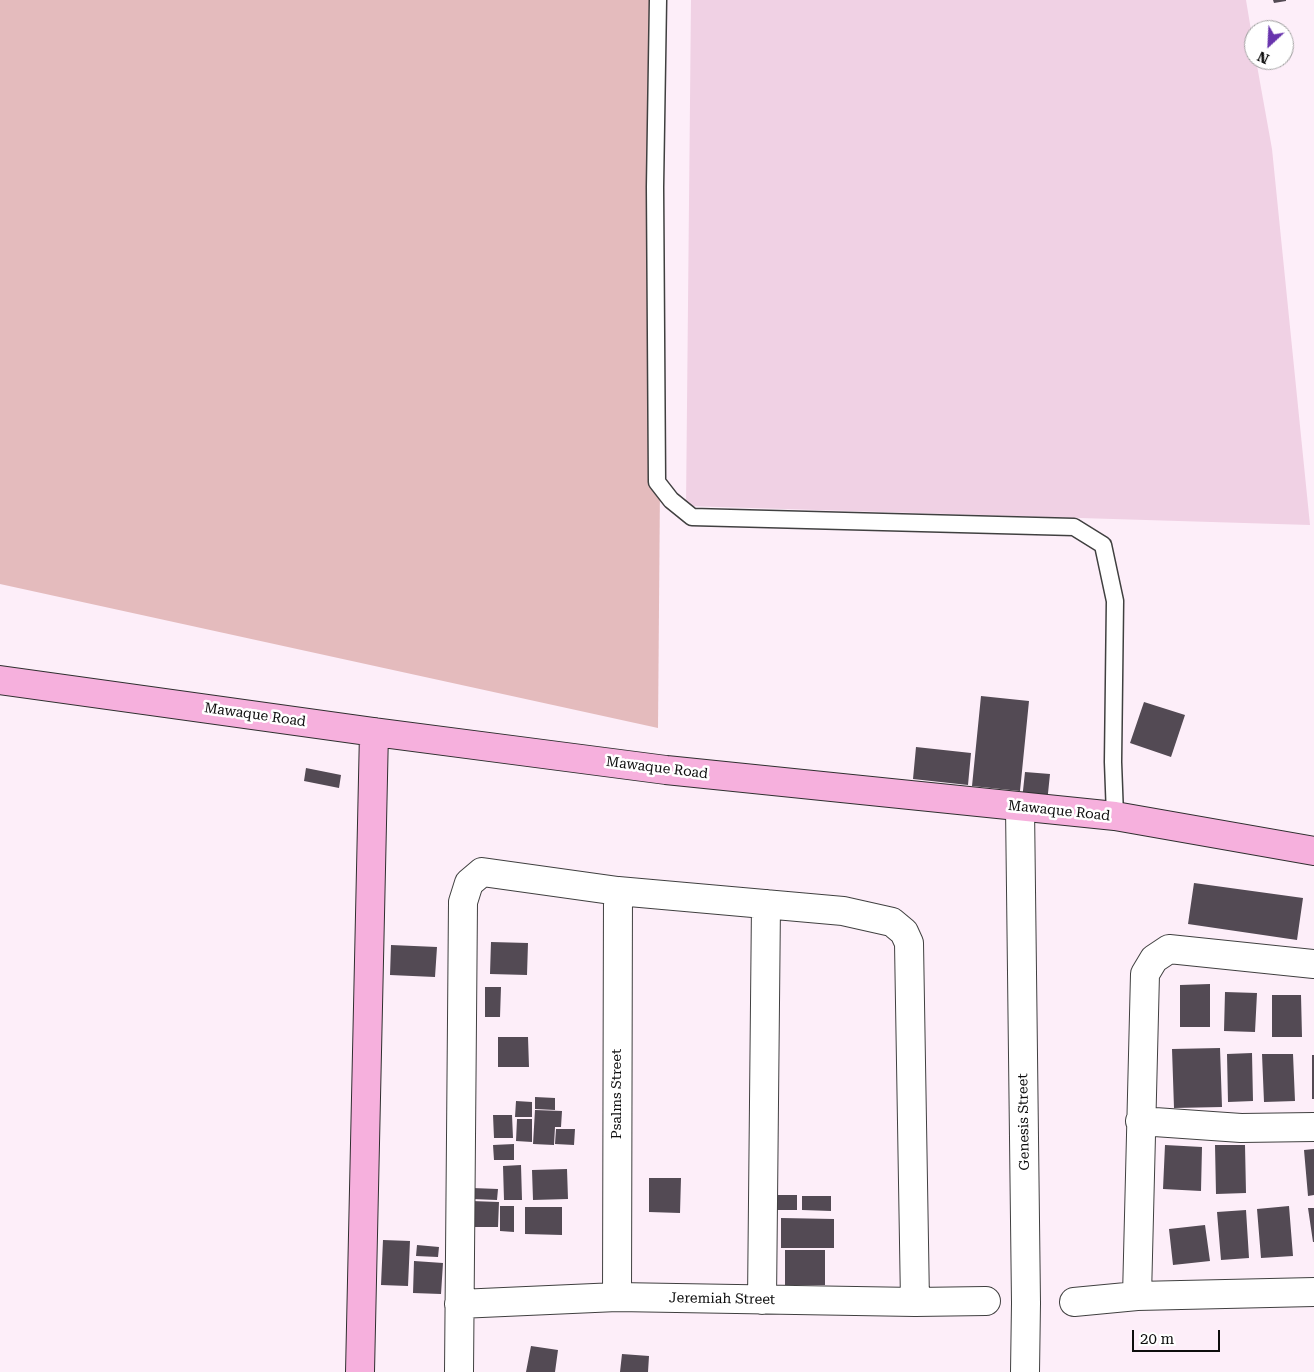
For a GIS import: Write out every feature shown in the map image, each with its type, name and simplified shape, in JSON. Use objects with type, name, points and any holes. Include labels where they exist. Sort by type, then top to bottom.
[{"type":"main road","name":"Mawaque Road","points":[[0,680],[666,770],[1115,816],[1314,851]]},
{"type":"main road","points":[[360,1372],[374,732]]},
{"type":"street","name":"Genesis Street","points":[[1020,807],[1026,1294],[1025,1372]]},
{"type":"street","points":[[459,1372],[463,902],[469,883],[482,872],[618,891],[843,911],[892,922],[904,932],[909,943],[915,1302]]},
{"type":"street","name":"Psalms Street","points":[[616,1297],[618,891]]},
{"type":"street","points":[[762,1300],[766,904]]},
{"type":"street","points":[[1137,1296],[1144,974],[1154,959],[1169,949],[1314,964]]},
{"type":"street","points":[[1140,1121],[1241,1128],[1314,1127]]},
{"type":"street","points":[[1074,1302],[1137,1296],[1314,1292]]},
{"type":"street","name":"Jeremiah Street","points":[[459,1304],[616,1297],[915,1302],[986,1301]]},
{"type":"lane","points":[[658,0],[655,187],[657,482],[671,500],[692,516],[1074,527],[1103,545],[1116,601],[1113,762],[1115,816]]},
{"type":"shaded area","points":[[0,0],[664,0],[658,728],[0,584]]},
{"type":"shaded area","points":[[691,0],[1246,0],[1249,20],[1244,20],[1244,70],[1258,70],[1272,149],[1310,525],[686,506]]},
{"type":"building","points":[[1273,0],[1286,0],[1286,1],[1274,3]]},
{"type":"building","points":[[981,696],[1029,701],[1020,791],[972,786]]},
{"type":"building","points":[[1144,702],[1185,715],[1171,757],[1130,743]]},
{"type":"building","points":[[916,747],[971,753],[968,785],[913,779]]},
{"type":"building","points":[[306,768],[341,775],[339,788],[304,781]]},
{"type":"building","points":[[1025,772],[1050,774],[1047,803],[1022,800]]},
{"type":"building","points":[[1194,883],[1303,898],[1297,940],[1188,924]]},
{"type":"building","points":[[491,942],[528,943],[527,975],[490,974]]},
{"type":"building","points":[[391,945],[437,947],[435,977],[390,975]]},
{"type":"building","points":[[1210,984],[1210,1027],[1180,1027],[1180,985]]},
{"type":"building","points":[[485,987],[501,987],[500,1017],[485,1017]]},
{"type":"building","points":[[1225,992],[1257,993],[1255,1032],[1224,1031]]},
{"type":"building","points":[[1272,995],[1301,995],[1302,1037],[1272,1037]]},
{"type":"building","points":[[498,1037],[528,1037],[529,1067],[498,1067]]},
{"type":"building","points":[[1220,1048],[1222,1107],[1174,1108],[1172,1049]]},
{"type":"building","points":[[1252,1053],[1253,1101],[1228,1102],[1227,1054]]},
{"type":"building","points":[[1262,1054],[1293,1054],[1295,1101],[1264,1102]]},
{"type":"building","points":[[1312,1055],[1314,1055],[1314,1099],[1312,1099]]},
{"type":"building","points":[[535,1097],[555,1098],[555,1110],[535,1109]]},
{"type":"building","points":[[516,1101],[532,1102],[532,1117],[515,1117]]},
{"type":"building","points":[[535,1110],[562,1111],[561,1127],[555,1127],[554,1145],[533,1144]]},
{"type":"building","points":[[493,1115],[512,1115],[513,1138],[494,1138]]},
{"type":"building","points":[[517,1119],[532,1119],[532,1142],[516,1141]]},
{"type":"building","points":[[556,1129],[575,1129],[574,1145],[555,1144]]},
{"type":"building","points":[[514,1144],[514,1160],[494,1160],[493,1145]]},
{"type":"building","points":[[1165,1145],[1202,1147],[1201,1191],[1163,1189]]},
{"type":"building","points":[[1215,1145],[1245,1145],[1246,1193],[1216,1194]]},
{"type":"building","points":[[1314,1149],[1314,1195],[1308,1196],[1304,1150]]},
{"type":"building","points":[[521,1165],[522,1200],[504,1200],[503,1166]]},
{"type":"building","points":[[567,1169],[568,1199],[533,1200],[532,1170]]},
{"type":"building","points":[[649,1178],[681,1178],[680,1213],[649,1212]]},
{"type":"building","points":[[472,1188],[498,1189],[497,1200],[472,1199]]},
{"type":"building","points":[[776,1195],[797,1195],[797,1210],[775,1210]]},
{"type":"building","points":[[802,1196],[831,1196],[831,1211],[802,1210]]},
{"type":"building","points":[[471,1201],[499,1202],[498,1227],[471,1227]]},
{"type":"building","points":[[500,1206],[514,1206],[514,1232],[500,1231]]},
{"type":"building","points":[[1289,1206],[1293,1256],[1261,1258],[1257,1209]]},
{"type":"building","points":[[525,1207],[562,1207],[562,1235],[525,1234]]},
{"type":"building","points":[[1308,1208],[1314,1208],[1314,1242],[1313,1242]]},
{"type":"building","points":[[1246,1210],[1249,1258],[1221,1260],[1217,1212]]},
{"type":"building","points":[[781,1218],[834,1219],[834,1248],[781,1248]]},
{"type":"building","points":[[1205,1225],[1210,1261],[1173,1265],[1169,1229]]},
{"type":"building","points":[[383,1240],[410,1241],[408,1286],[381,1285]]},
{"type":"building","points":[[417,1245],[439,1247],[438,1257],[416,1256]]},
{"type":"building","points":[[785,1250],[825,1250],[825,1285],[785,1285]]},
{"type":"building","points":[[414,1261],[443,1263],[441,1294],[413,1293]]},
{"type":"building","points":[[531,1346],[558,1350],[555,1372],[526,1372]]},
{"type":"building","points":[[622,1354],[649,1356],[648,1372],[620,1372]]}]
